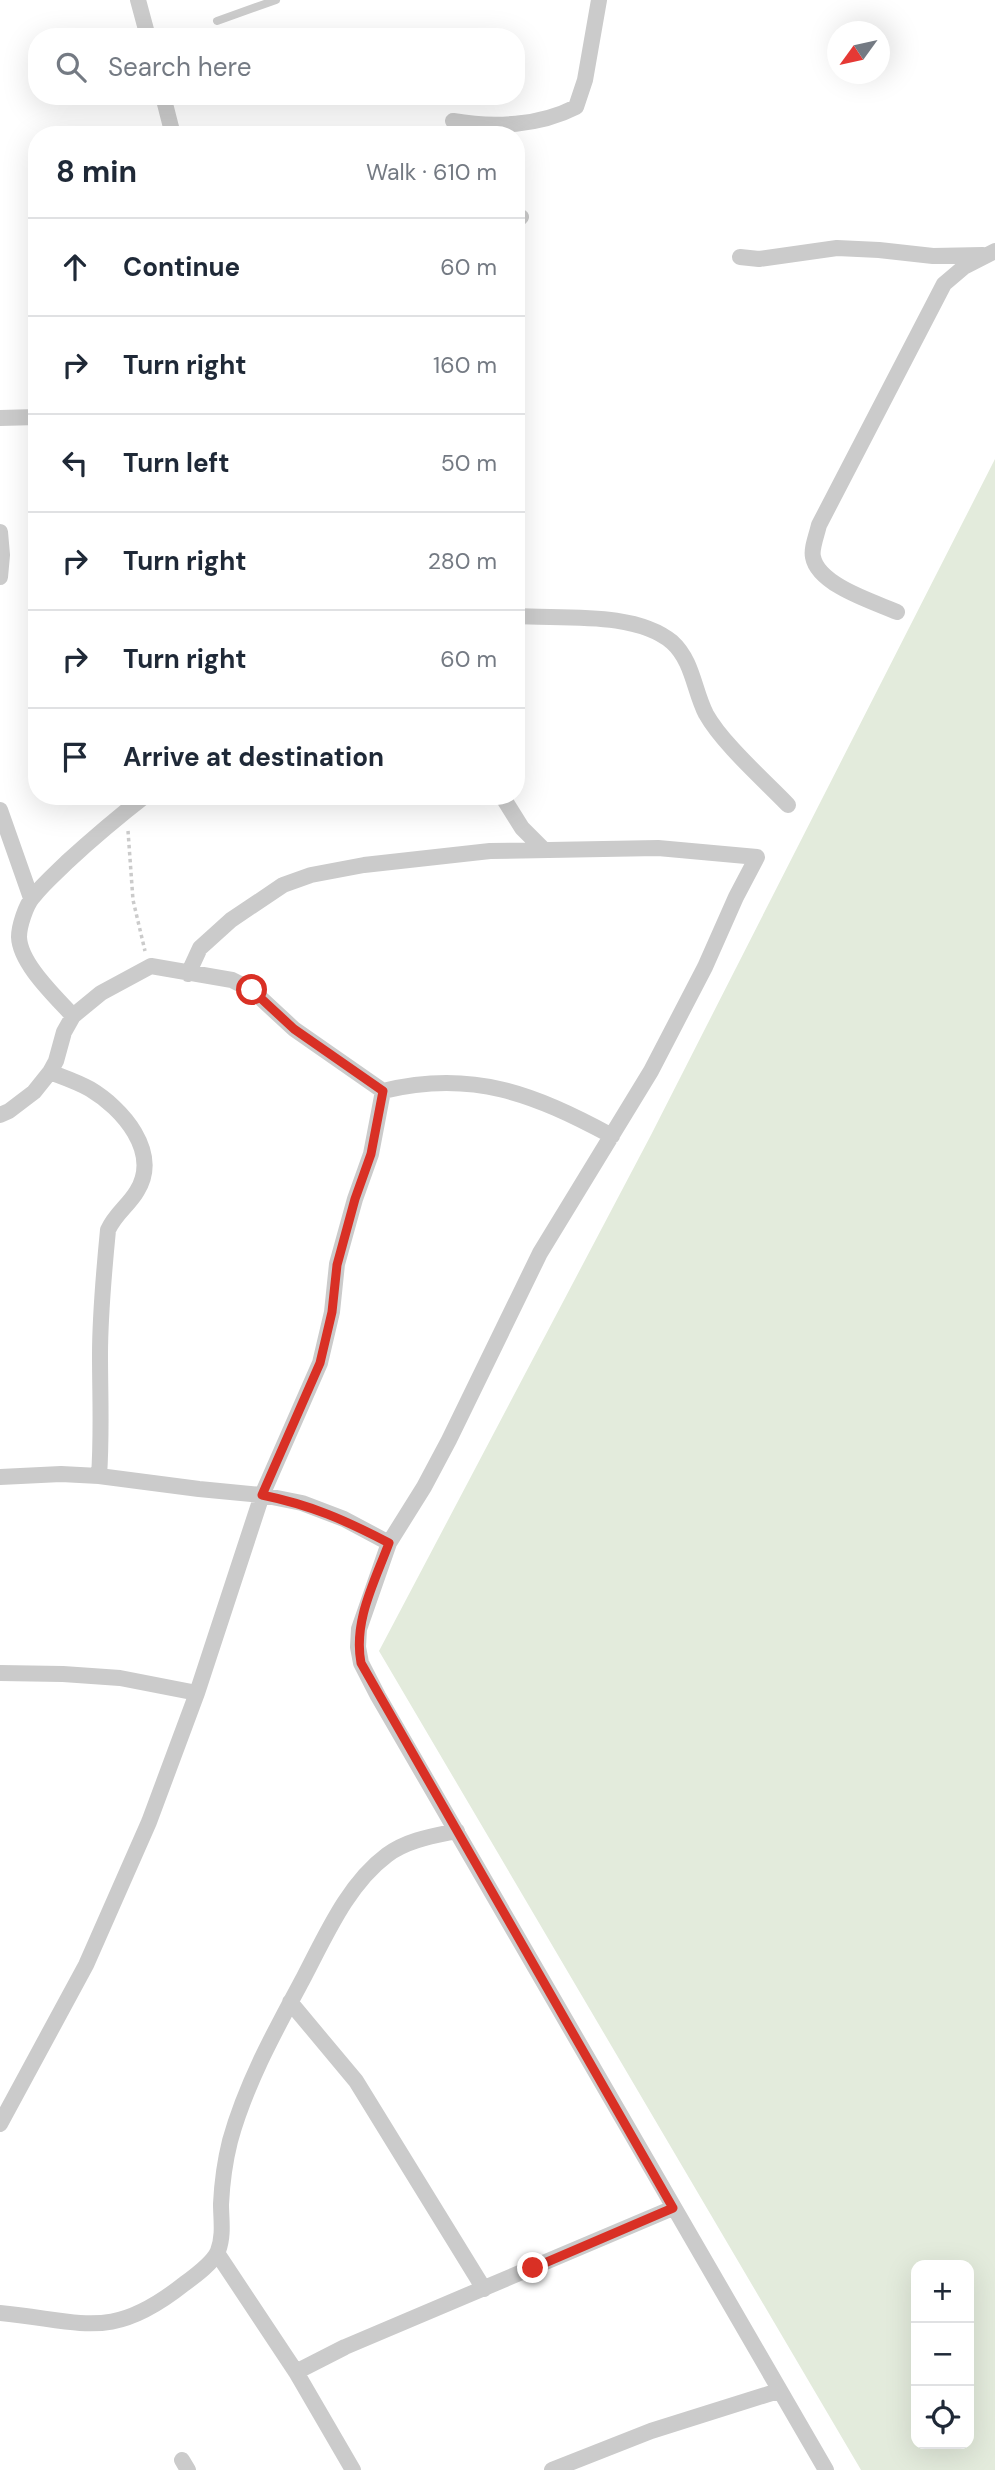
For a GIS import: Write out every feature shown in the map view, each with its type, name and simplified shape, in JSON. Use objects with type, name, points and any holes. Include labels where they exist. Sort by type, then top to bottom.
[{"type":"street","points":[[138,0],[146,28]]},
{"type":"street","points":[[453,121],[500,125],[554,118],[576,107],[585,80],[599,0]]},
{"type":"street","points":[[165,105],[171,126]]},
{"type":"street","points":[[740,257],[759,259],[837,248],[933,256],[992,253]]},
{"type":"street","points":[[897,612],[834,583],[820,573],[813,557],[819,525],[944,284],[964,267],[992,253]]},
{"type":"street","points":[[0,418],[28,417]]},
{"type":"street","points":[[0,532],[0,577]]},
{"type":"street","points":[[525,616],[617,621],[645,628],[673,643],[692,673],[705,712],[718,731],[788,805]]},
{"type":"street","points":[[73,1016],[28,963],[19,938],[31,898],[96,835],[133,805]]},
{"type":"street","points":[[508,805],[522,828],[544,850]]},
{"type":"street","points":[[0,810],[31,898]]},
{"type":"street","points":[[188,974],[200,948],[231,920],[283,885],[364,865],[489,852],[544,850],[658,848],[757,857],[705,967],[651,1071],[540,1253],[449,1440],[424,1488],[389,1543],[359,1629],[358,1647],[361,1663],[778,2391],[826,2470]]},
{"type":"street","points":[[0,1115],[34,1092],[50,1072],[64,1032],[73,1016],[101,993],[150,966],[232,980],[252,990],[294,1029],[383,1091],[437,1082],[470,1082],[522,1094],[568,1112],[612,1136]]},
{"type":"street","points":[[50,1072],[89,1089],[104,1099],[123,1117],[146,1157],[137,1191],[112,1221],[108,1230],[100,1343],[102,1419],[99,1476]]},
{"type":"street","points":[[0,2124],[86,1965],[149,1822],[197,1693],[262,1495],[320,1363],[332,1312],[337,1265],[355,1199],[371,1154],[383,1091]]},
{"type":"street","points":[[0,1478],[61,1474],[99,1476],[262,1495],[313,1507],[344,1519],[389,1543]]},
{"type":"street","points":[[0,1673],[120,1678],[197,1693]]},
{"type":"street","points":[[0,2313],[97,2325],[131,2318],[162,2302],[196,2275],[217,2253],[222,2229],[221,2204],[229,2144],[238,2115],[290,2003],[334,1920],[361,1881],[386,1856],[402,1846],[457,1831]]},
{"type":"street","points":[[290,2003],[356,2081],[484,2289]]},
{"type":"street","points":[[296,2372],[357,2341],[673,2208]]},
{"type":"street","points":[[217,2253],[296,2372],[353,2470]]},
{"type":"street","points":[[552,2470],[650,2431],[778,2391]]},
{"type":"lane","points":[[217,21],[276,0]]},
{"type":"path","points":[[127,810],[133,900],[150,966]]},
{"type":"green space","points":[[995,459],[995,2470],[861,2470],[379,1651],[651,1135]]},
{"type":"route","points":[[252,990],[294,1029],[383,1091],[371,1154],[355,1199],[337,1265],[332,1312],[320,1363],[262,1495],[302,1503],[344,1519],[389,1543],[359,1629],[361,1663],[673,2208],[533,2268]]}]
